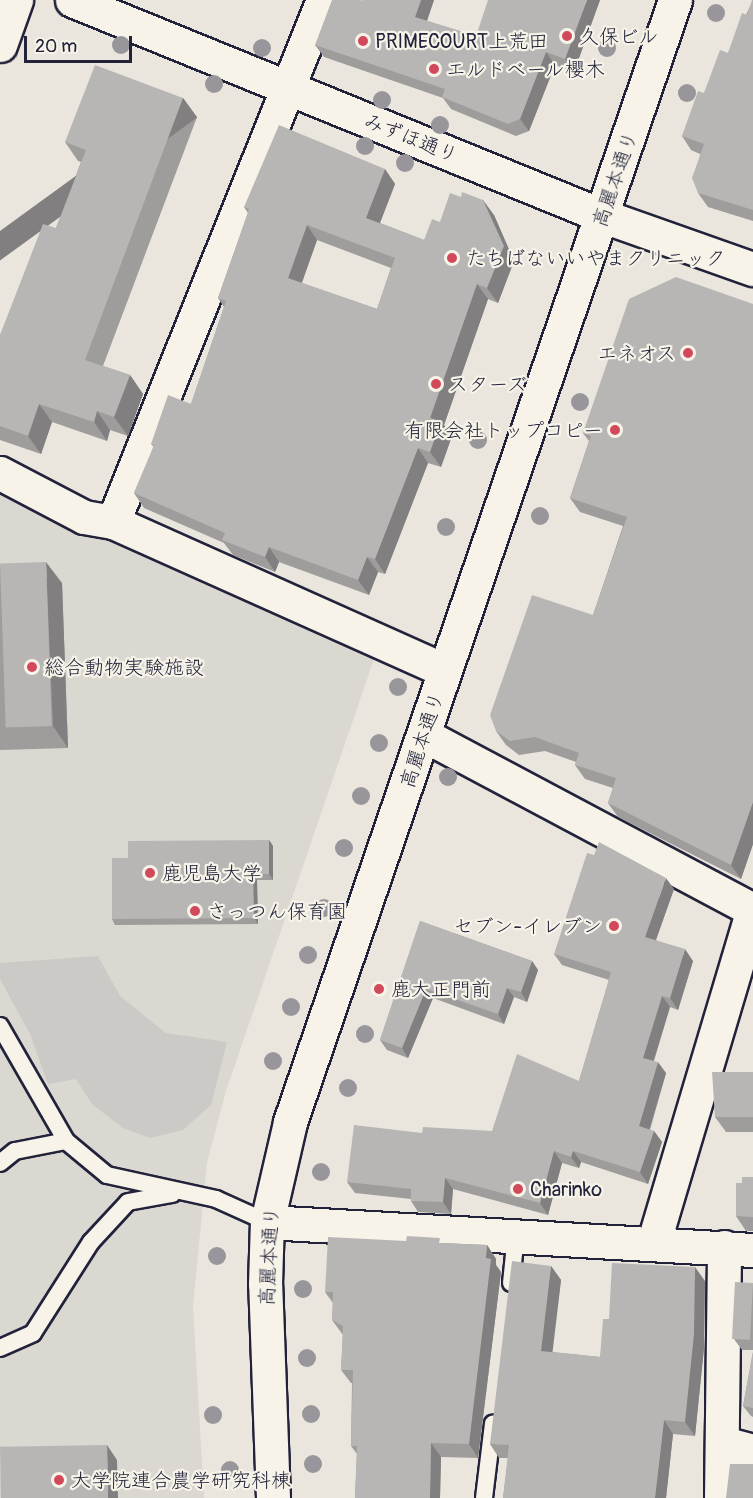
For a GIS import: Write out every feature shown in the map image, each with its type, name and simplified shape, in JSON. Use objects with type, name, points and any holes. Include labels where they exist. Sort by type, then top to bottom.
[{"type":"street","points":[[0,45],[16,0]]},
{"type":"street","name":"みずほ通り","points":[[72,0],[603,216],[753,269]]},
{"type":"street","points":[[113,522],[290,87],[323,0]]},
{"type":"street","name":"高麗本通り","points":[[273,1498],[266,1308],[267,1222],[290,1122],[424,735],[444,670],[603,216],[675,0]]},
{"type":"street","points":[[0,473],[84,517],[113,522],[444,670]]},
{"type":"street","points":[[424,735],[753,909],[654,1241]]},
{"type":"street","points":[[267,1222],[654,1241],[738,1248],[738,1447],[721,1498]]},
{"type":"lane","points":[[0,1026],[66,1141],[107,1175],[178,1193],[216,1199],[267,1222]]},
{"type":"lane","points":[[0,1163],[15,1151],[66,1141]]},
{"type":"lane","points":[[0,1348],[33,1333],[91,1242],[128,1202],[178,1193]]},
{"type":"lane","points":[[508,1304],[516,1235]]},
{"type":"lane","points":[[484,1498],[495,1407]]},
{"type":"shaded area","name":"鹿児島大学","points":[[0,489],[82,530],[375,656],[226,1091],[207,1163],[193,1306],[204,1498],[0,1498]]},
{"type":"shaded area","points":[[98,956],[120,996],[166,1033],[227,1042],[211,1105],[183,1130],[150,1138],[123,1128],[92,1104],[76,1079],[48,1084],[30,1034],[0,979],[0,963]]},
{"type":"building","points":[[332,0],[421,0],[415,17],[476,36],[488,0],[587,0],[565,59],[546,52],[520,119],[508,124],[442,97],[445,89],[315,45]]},
{"type":"building","points":[[752,0],[753,210],[698,193],[692,178],[704,144],[682,136],[698,91],[704,93],[720,50],[728,53],[742,13],[747,15]]},
{"type":"building","points":[[95,65],[183,98],[85,360],[130,375],[114,417],[97,411],[94,422],[39,404],[28,436],[0,426],[0,335],[43,224],[56,228],[86,150],[65,142]]},
{"type":"building","points":[[279,125],[385,169],[366,218],[424,240],[432,219],[440,222],[450,193],[461,197],[462,192],[483,200],[504,246],[487,288],[477,284],[430,418],[441,421],[430,452],[418,448],[375,559],[367,557],[358,580],[269,547],[265,557],[222,540],[225,533],[134,493],[154,445],[151,444],[168,395],[191,404],[226,301],[218,298],[249,209],[244,207]],"holes":[[[307,225],[395,258],[377,309],[288,278]]]},
{"type":"building","points":[[676,277],[753,304],[753,802],[731,865],[608,803],[616,778],[575,765],[579,753],[535,737],[510,741],[496,731],[490,715],[532,595],[593,615],[627,517],[570,498],[591,436],[583,433],[629,299]]},
{"type":"building","name":"総合動物実験施設","points":[[46,562],[52,726],[6,728],[0,564]]},
{"type":"building","points":[[269,840],[269,874],[253,874],[254,918],[112,919],[112,858],[128,858],[128,841]]},
{"type":"building","points":[[599,842],[666,878],[645,937],[685,949],[670,998],[662,996],[643,1058],[658,1062],[639,1126],[654,1131],[640,1172],[573,1151],[571,1157],[554,1151],[540,1203],[445,1178],[443,1202],[411,1201],[411,1189],[347,1182],[354,1125],[422,1133],[423,1127],[492,1131],[517,1054],[579,1081],[611,972],[554,954],[587,853],[594,855]]},
{"type":"building","points":[[420,921],[532,961],[521,992],[507,988],[498,1014],[426,989],[402,1048],[380,1040]]},
{"type":"building","points":[[712,1072],[753,1072],[753,1117],[715,1117]]},
{"type":"building","points":[[742,1177],[753,1177],[753,1217],[736,1216],[736,1183],[742,1183]]},
{"type":"building","points":[[407,1236],[440,1238],[439,1243],[487,1245],[486,1258],[491,1259],[469,1444],[431,1443],[430,1498],[355,1498],[357,1446],[351,1446],[353,1370],[341,1370],[343,1326],[332,1320],[333,1292],[325,1292],[328,1237],[406,1241]]},
{"type":"building","points":[[512,1261],[551,1266],[541,1351],[600,1357],[603,1319],[609,1319],[612,1263],[695,1267],[694,1334],[685,1422],[664,1420],[655,1498],[503,1498],[509,1445],[490,1444]]},
{"type":"building","points":[[735,1282],[753,1283],[750,1340],[732,1339]]},
{"type":"building","points":[[753,1352],[753,1408],[743,1406]]},
{"type":"building","name":"大学院連合農学研究科棟","points":[[107,1445],[108,1498],[1,1498],[0,1447]]},
{"type":"building","points":[[730,1464],[753,1464],[753,1498],[726,1498]]},
{"type":"place","name":"久保ビル","points":[[567,36]]},
{"type":"place","name":"PRIMECOURT上荒田","points":[[363,41]]},
{"type":"place","name":"エルドベール櫻木","points":[[434,69]]},
{"type":"place","name":"たちばないいやまクリニック","points":[[452,258]]},
{"type":"place","name":"エネオス","points":[[688,353]]},
{"type":"place","name":"スターズ","points":[[436,384]]},
{"type":"place","name":"有限会社トップコピー","points":[[615,430]]},
{"type":"place","name":"総合動物実験施設","points":[[32,667]]},
{"type":"place","name":"鹿児島大学","points":[[150,873]]},
{"type":"place","name":"さっつん保育園","points":[[195,911]]},
{"type":"place","name":"セブン-イレブン","points":[[614,926]]},
{"type":"place","name":"鹿大正門前","points":[[379,989]]},
{"type":"place","name":"Charinko","points":[[518,1189]]},
{"type":"place","name":"大学院連合農学研究科棟","points":[[59,1480]]}]
